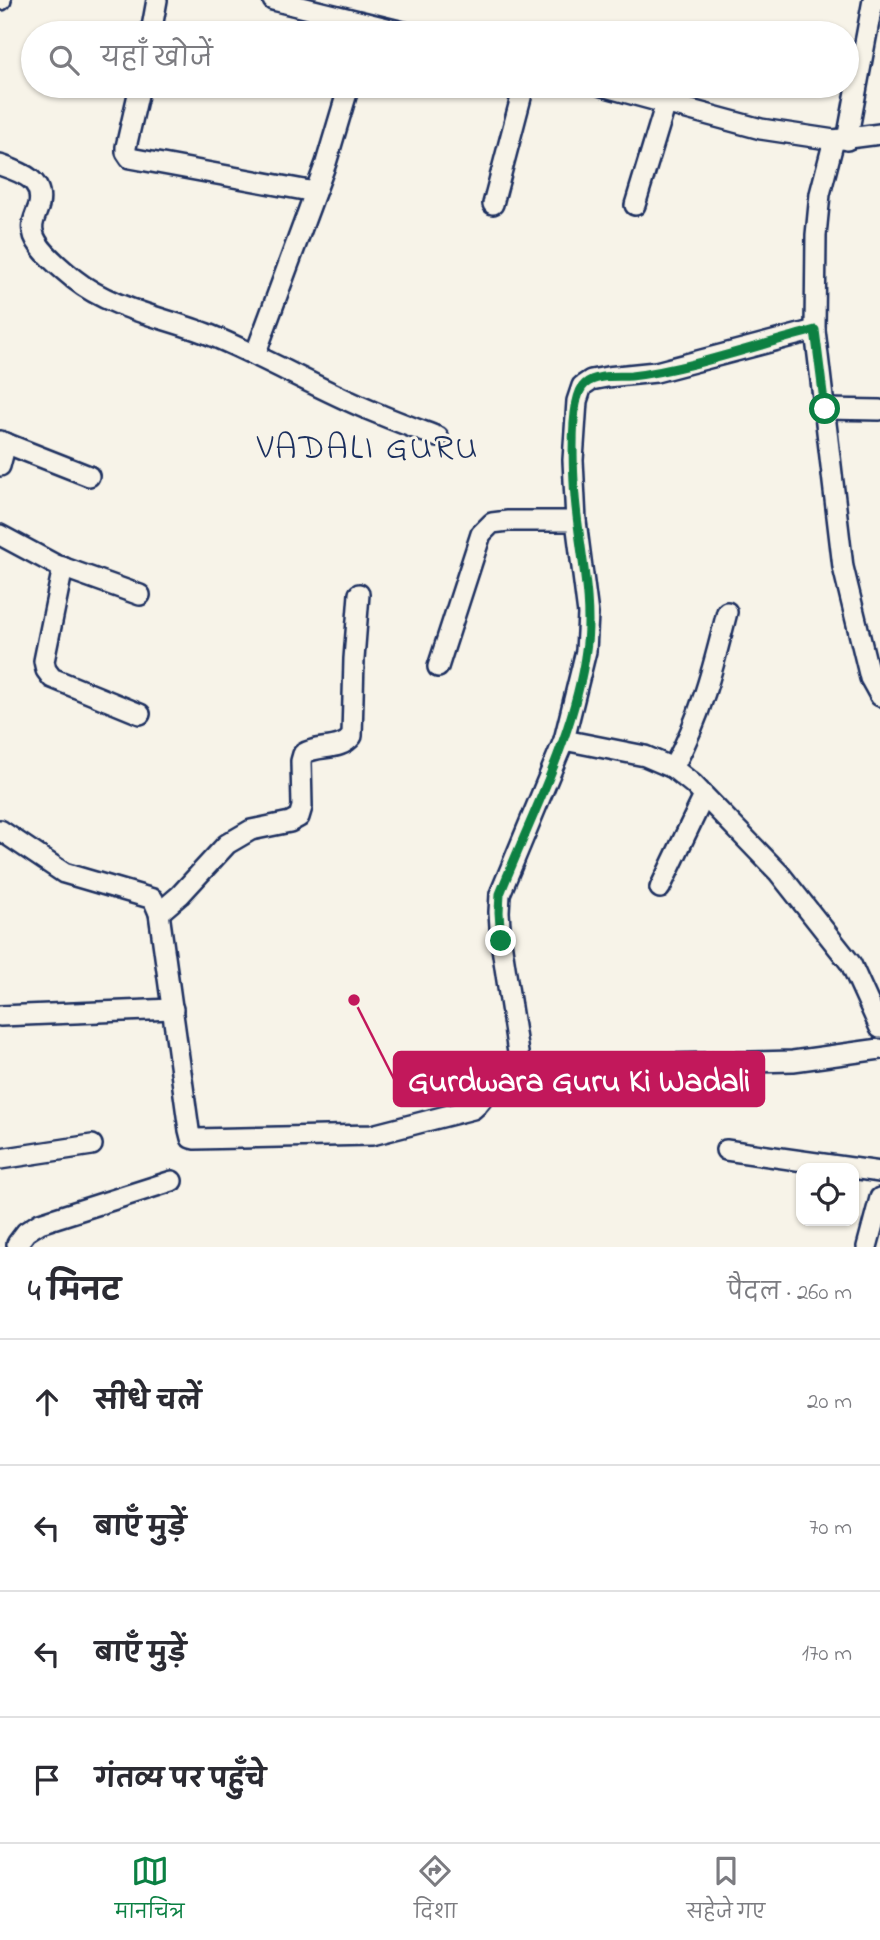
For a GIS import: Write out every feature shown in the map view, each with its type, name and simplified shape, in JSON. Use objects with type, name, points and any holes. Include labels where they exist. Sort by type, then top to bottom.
[{"type":"street","points":[[153,21],[157,0]]},
{"type":"street","points":[[273,0],[344,21]]},
{"type":"street","points":[[859,61],[873,0]]},
{"type":"street","points":[[138,98],[126,146],[130,158],[315,192]]},
{"type":"street","points":[[255,355],[315,192],[345,98]]},
{"type":"street","points":[[493,204],[521,98]]},
{"type":"street","points":[[647,98],[761,129],[841,140],[880,134]]},
{"type":"street","points":[[851,98],[841,140],[820,194],[816,235],[815,330],[844,567],[870,678],[880,696]]},
{"type":"street","points":[[635,205],[666,103]]},
{"type":"street","points":[[0,164],[34,180],[39,202],[33,224],[36,242],[75,279],[136,312],[181,324],[255,355],[372,412],[438,437]]},
{"type":"street","points":[[520,1066],[501,941],[500,894],[564,740],[586,650],[588,614],[576,521],[573,460],[577,401],[582,386],[591,380],[656,372],[815,330]]},
{"type":"street","points":[[825,409],[880,410]]},
{"type":"street","points":[[0,466],[3,442],[89,476]]},
{"type":"street","points":[[438,667],[481,534],[492,523],[576,521]]},
{"type":"street","points":[[0,535],[63,567],[140,595]]},
{"type":"street","points":[[63,567],[44,661],[46,670],[52,678],[140,714]]},
{"type":"street","points":[[159,913],[180,895],[228,844],[251,830],[290,822],[299,817],[302,807],[303,754],[309,750],[340,746],[352,736],[359,594]]},
{"type":"street","points":[[673,768],[692,733],[706,693],[727,612]]},
{"type":"street","points":[[564,740],[645,756],[673,768],[704,796],[779,873],[851,964],[880,1028]]},
{"type":"street","points":[[660,888],[704,796]]},
{"type":"street","points":[[0,830],[64,873],[153,899],[159,913],[189,1130],[191,1138],[195,1139],[384,1133],[473,1109],[485,1100],[496,1074],[504,1068],[793,1061],[880,1049]]},
{"type":"street","points":[[0,1016],[173,1009]]},
{"type":"street","points":[[0,1159],[92,1145]]},
{"type":"street","points":[[726,1150],[880,1172]]},
{"type":"street","points":[[12,1244],[40,1223],[172,1181]]},
{"type":"street","points":[[872,1239],[880,1198]]},
{"type":"place","name":"Gurdwara Guru Ki Wadali","points":[[354,1000]]},
{"type":"district","name":"VADALI GURU","points":[[368,446]]},
{"type":"route","points":[[501,941],[500,894],[564,740],[586,650],[588,614],[574,502],[573,460],[575,417],[582,386],[591,380],[656,372],[815,330],[825,409]]}]
